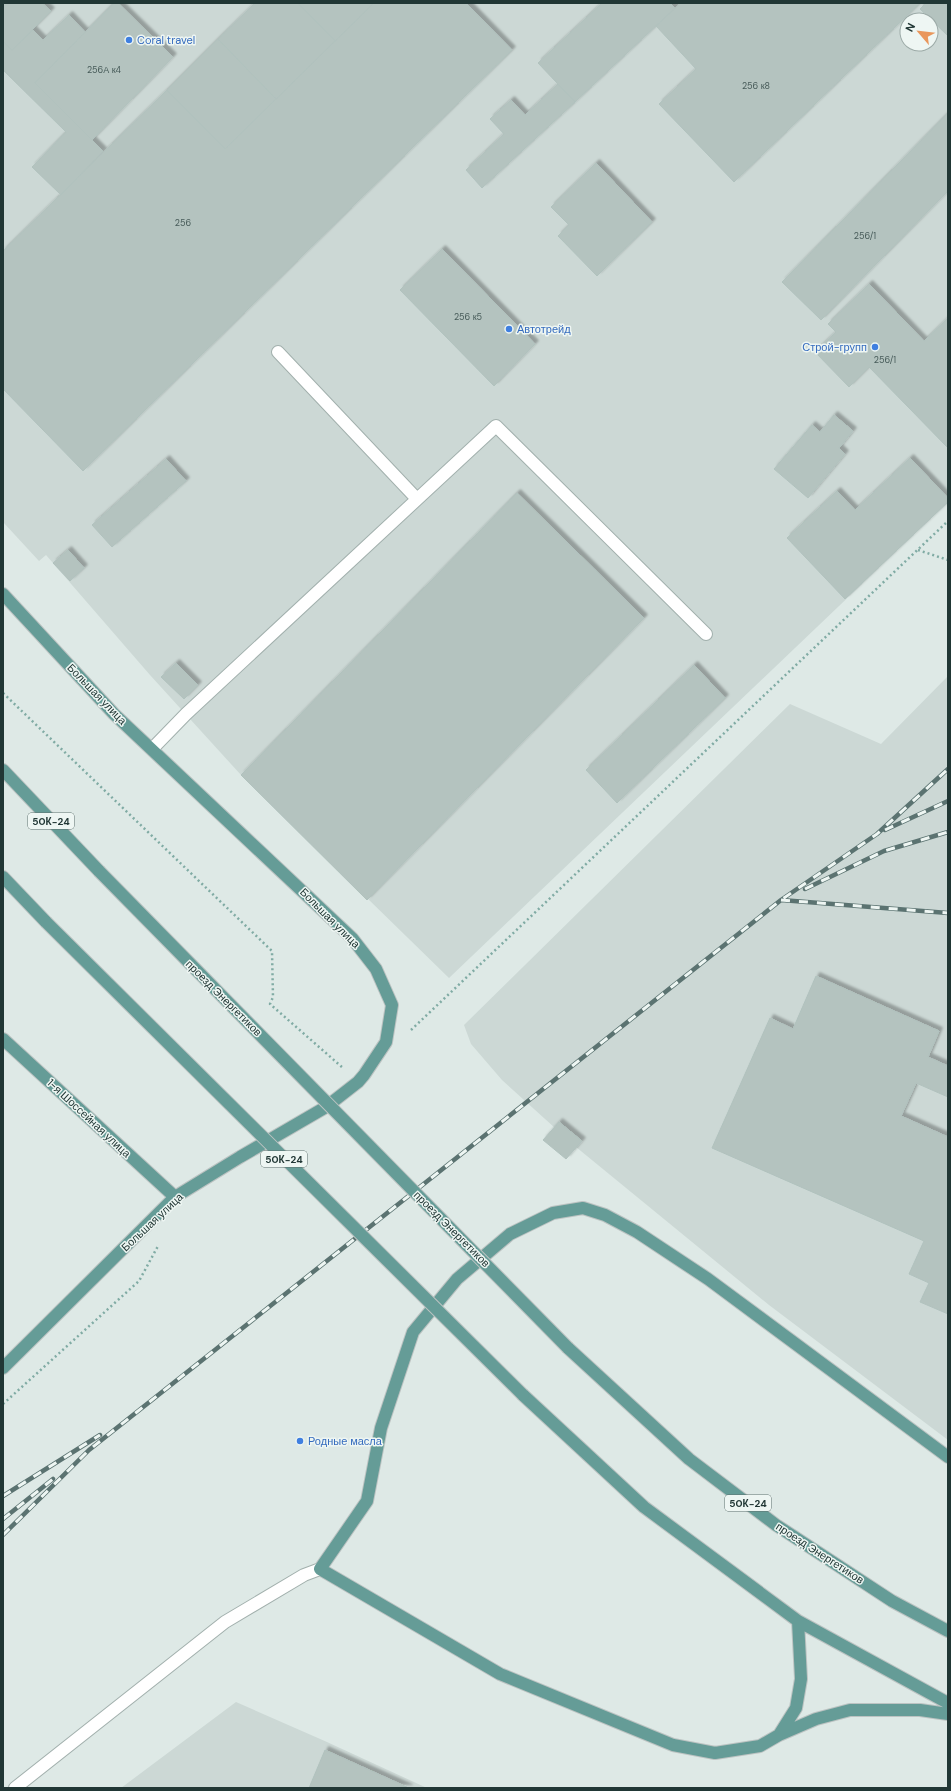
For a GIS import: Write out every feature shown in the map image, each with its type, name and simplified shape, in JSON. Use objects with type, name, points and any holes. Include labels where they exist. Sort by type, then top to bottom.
[{"type":"main road","name":"Большая улица","points":[[3,594],[114,714],[352,938],[376,969],[392,1005],[386,1042],[358,1082],[326,1106],[175,1197],[3,1368]]},
{"type":"main road","name":"проезд Энергетиков","points":[[3,770],[99,871],[568,1348],[689,1459],[776,1525],[892,1601],[948,1631]]},
{"type":"main road","name":"50К-24","points":[[3,877],[46,922],[523,1395],[644,1507],[798,1621],[948,1703]]},
{"type":"main road","name":"1-я Шоссейная улица","points":[[3,1039],[175,1197]]},
{"type":"main road","points":[[948,1457],[708,1279],[637,1232],[605,1215],[583,1208],[553,1213],[510,1234],[457,1279],[413,1332],[381,1428],[367,1501],[320,1569],[500,1674],[673,1746],[715,1753],[760,1746],[779,1735],[816,1719],[850,1710],[920,1710],[948,1714]]},
{"type":"main road","points":[[779,1735],[796,1708],[802,1679],[798,1621]]},
{"type":"street","points":[[278,352],[417,499]]},
{"type":"street","points":[[152,749],[186,714],[496,426],[706,634]]},
{"type":"street","points":[[15,1788],[225,1622],[304,1575],[320,1569]]},
{"type":"path","points":[[410,1031],[948,520]]},
{"type":"path","points":[[917,550],[948,560]]},
{"type":"path","points":[[3,693],[272,951],[273,997],[270,1004],[358,1082]]},
{"type":"path","points":[[3,1404],[139,1281],[156,1250]]},
{"type":"shaded area","points":[[3,3],[948,3],[948,502],[449,978],[241,775],[150,675],[46,555],[39,561],[3,522]]},
{"type":"shaded area","points":[[948,676],[948,1440],[769,1305],[576,1147],[502,1080],[471,1044],[464,1025],[790,704],[881,744]]},
{"type":"shaded area","points":[[236,1702],[327,1742],[427,1788],[121,1788]]},
{"type":"building","points":[[3,3],[42,3],[51,11],[12,50],[3,41]]},
{"type":"building","points":[[114,3],[118,3],[173,57],[92,140],[35,83]]},
{"type":"building","points":[[255,3],[298,3],[335,41],[276,99],[218,39]]},
{"type":"building","points":[[298,3],[374,3],[335,41]]},
{"type":"building","points":[[374,3],[466,3],[512,50],[83,471],[3,389],[3,251],[167,90],[225,149]]},
{"type":"building","points":[[602,3],[670,3],[675,8],[575,102],[538,63]]},
{"type":"building","points":[[681,3],[920,3],[911,12],[899,12],[899,23],[734,182],[659,104],[696,69],[656,26]]},
{"type":"building","points":[[926,3],[948,3],[948,36],[939,27],[939,12],[923,12],[920,9]]},
{"type":"building","points":[[69,15],[85,32],[35,83],[103,151],[61,195],[32,167],[66,132],[3,70],[3,42],[12,50],[33,30],[43,40]]},
{"type":"building","points":[[218,39],[276,99],[225,149],[167,90]]},
{"type":"building","points":[[558,84],[575,102],[482,188],[466,170],[504,134],[490,119],[511,100],[525,115]]},
{"type":"building","points":[[948,113],[948,191],[821,320],[782,282]]},
{"type":"building","points":[[596,163],[652,222],[597,276],[558,236],[569,225],[551,207]]},
{"type":"building","points":[[442,249],[535,344],[494,386],[400,290]]},
{"type":"building","points":[[869,284],[924,341],[948,318],[948,448],[869,367],[849,387],[815,352],[836,332],[828,324]]},
{"type":"building","points":[[834,415],[853,431],[839,448],[845,454],[808,498],[774,469],[812,425],[820,432]]},
{"type":"building","points":[[910,458],[948,498],[948,502],[845,599],[787,538],[837,491],[855,510]]},
{"type":"building","points":[[166,459],[186,481],[112,547],[92,525]]},
{"type":"building","points":[[517,493],[644,618],[367,900],[241,775]]},
{"type":"building","points":[[68,550],[84,568],[70,581],[53,563]]},
{"type":"building","points":[[176,663],[198,685],[184,699],[161,677]]},
{"type":"building","points":[[694,665],[725,698],[617,803],[586,770]]},
{"type":"building","points":[[816,976],[939,1031],[928,1057],[948,1066],[948,1097],[916,1083],[901,1116],[948,1137],[948,1314],[920,1302],[929,1283],[909,1274],[924,1241],[712,1148],[770,1018],[793,1029]]},
{"type":"building","points":[[559,1122],[582,1141],[566,1159],[543,1140]]},
{"type":"building","points":[[325,1750],[409,1788],[309,1788]]},
{"type":"railway","points":[[3,1535],[89,1450],[781,900],[877,834],[948,769]]},
{"type":"railway","points":[[885,830],[948,801]]},
{"type":"railway","points":[[805,889],[884,851],[948,832]]},
{"type":"railway","points":[[781,900],[948,913]]},
{"type":"railway","points":[[3,1496],[100,1435]]},
{"type":"railway","points":[[3,1519],[53,1479]]},
{"type":"place","name":"Coral travel","points":[[129,40]]},
{"type":"place","name":"Автотрейд","points":[[509,329]]},
{"type":"place","name":"Строй-групп","points":[[875,347]]},
{"type":"place","name":"Родные масла","points":[[300,1441]]}]
